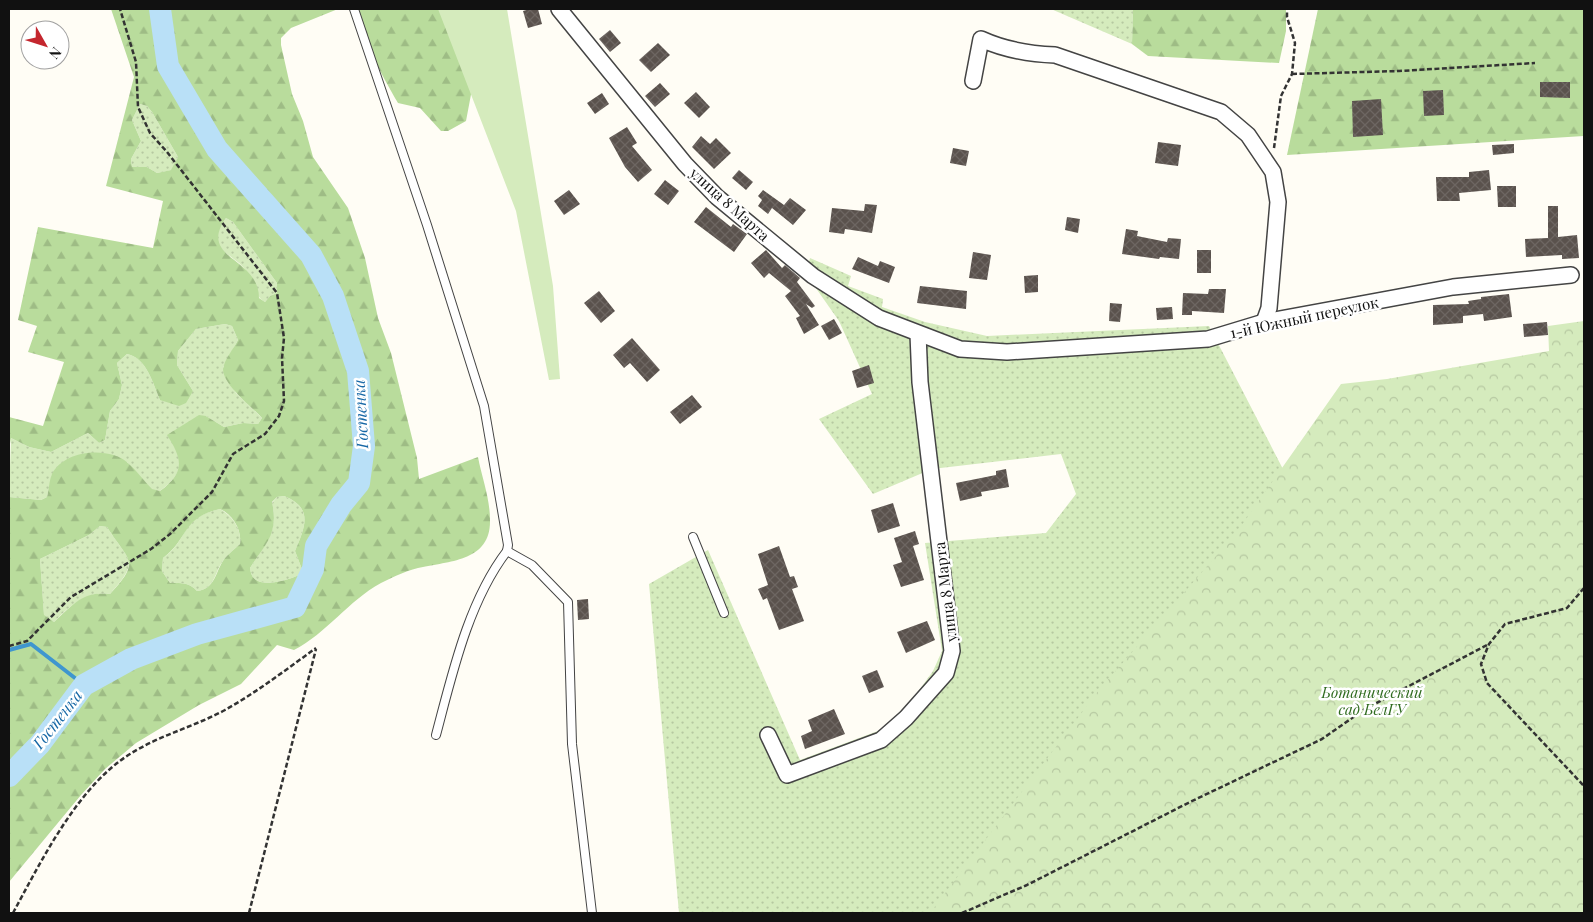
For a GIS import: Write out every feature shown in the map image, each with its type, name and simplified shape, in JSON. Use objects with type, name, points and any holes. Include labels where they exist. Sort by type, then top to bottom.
[{"type":"street","name":"улица 8 Марта","points":[[559,9],[685,164],[717,197],[813,276],[879,318],[918,334],[960,349],[1007,352]]},
{"type":"street","points":[[973,81],[981,38],[1001,48],[1035,55],[1055,55],[1221,112],[1248,135],[1273,172],[1278,202],[1269,308],[1264,322]]},
{"type":"street","name":"1-й Южный переулок","points":[[1007,352],[1208,339],[1264,322],[1453,287],[1571,275]]},
{"type":"street","name":"улица 8 Марта","points":[[768,735],[787,775],[881,740],[906,718],[946,673],[952,651],[920,382],[918,334]]},
{"type":"lane","points":[[354,9],[427,225],[484,406],[508,545],[507,552],[496,566],[461,643],[436,735]]},
{"type":"lane","points":[[693,537],[724,613]]},
{"type":"lane","points":[[507,552],[532,565],[568,602],[572,744],[592,913]]},
{"type":"path","points":[[9,646],[27,641],[71,597],[151,549],[170,534],[212,492],[233,454],[265,434],[279,416],[284,401],[282,358],[284,338],[277,293],[168,152],[150,133],[138,107],[136,62],[120,9]]},
{"type":"path","points":[[1273,172],[1278,111],[1281,96],[1292,74],[1295,43],[1287,17],[1287,9]]},
{"type":"path","points":[[1292,74],[1398,71],[1534,63]]},
{"type":"path","points":[[1584,588],[1567,608],[1505,624],[1489,644],[1481,664],[1487,683],[1584,786]]},
{"type":"path","points":[[962,913],[1027,885],[1190,802],[1322,739],[1365,709],[1489,644]]},
{"type":"path","points":[[13,913],[32,877],[80,802],[111,768],[152,740],[224,710],[316,648],[249,913]]},
{"type":"green space","points":[[111,9],[338,9],[291,28],[281,38],[292,94],[303,121],[313,157],[348,208],[365,258],[378,318],[391,353],[417,458],[419,479],[478,457],[489,504],[489,533],[477,551],[468,556],[413,570],[396,576],[369,590],[306,643],[294,650],[277,645],[241,684],[199,705],[136,743],[105,769],[81,795],[9,882],[9,497],[41,500],[47,497],[52,474],[58,466],[76,455],[87,453],[110,454],[120,458],[128,463],[152,489],[160,491],[174,478],[179,465],[176,452],[167,435],[199,415],[206,416],[224,427],[243,423],[258,424],[262,418],[233,389],[224,375],[225,362],[238,340],[232,326],[225,324],[196,329],[178,351],[177,365],[193,391],[186,403],[179,406],[160,400],[152,379],[144,366],[134,356],[127,354],[117,363],[122,385],[119,399],[110,411],[105,440],[99,443],[88,433],[51,452],[29,447],[11,438],[9,450],[9,417],[43,426],[64,362],[28,352],[37,326],[18,320],[38,227],[153,248],[163,201],[106,186],[134,77]],"holes":[[[140,104],[147,106],[152,112],[178,157],[171,170],[157,173],[147,167],[132,167],[131,159],[141,141],[132,120]],[[226,218],[233,222],[277,283],[277,293],[270,296],[265,302],[259,298],[256,284],[250,274],[224,251],[219,242],[219,232]],[[284,496],[293,501],[300,506],[303,512],[304,526],[295,551],[303,572],[294,577],[268,583],[258,581],[253,577],[250,568],[270,538],[274,522],[272,502],[277,497]],[[220,509],[225,512],[233,519],[238,528],[240,544],[225,558],[212,583],[203,590],[197,591],[188,585],[170,583],[162,571],[163,558],[177,544],[192,523]],[[100,526],[107,527],[126,554],[129,567],[120,583],[110,594],[85,597],[54,622],[44,615],[40,559],[89,535]]]},
{"type":"green space","points":[[359,9],[458,9],[476,68],[466,121],[448,131],[441,131],[420,108],[398,103],[374,58],[365,35]]},
{"type":"green space","points":[[438,9],[507,9],[553,286],[560,379],[549,380],[516,211]]},
{"type":"green space","points":[[1051,9],[1133,9],[1132,44]]},
{"type":"green space","points":[[1133,9],[1286,9],[1286,31],[1279,63],[1148,56],[1132,44]]},
{"type":"green space","points":[[1318,9],[1584,9],[1584,136],[1287,155]]},
{"type":"green space","points":[[140,104],[147,106],[152,112],[178,157],[172,170],[157,173],[147,167],[132,167],[131,159],[141,141],[132,120]]},
{"type":"green space","points":[[226,218],[233,222],[277,283],[277,293],[270,296],[265,302],[257,295],[246,271],[219,244],[217,233]]},
{"type":"green space","points":[[810,258],[851,276],[848,286],[883,299],[882,307],[925,322],[987,336],[1209,326],[1300,502],[1426,913],[679,913],[649,584],[708,550],[800,760],[894,725],[933,671],[942,651],[925,543],[1046,533],[1076,494],[1061,454],[932,469],[873,494],[819,419],[872,394],[839,321],[806,274]]},
{"type":"green space","name":"Ботанический сад БелГУ","points":[[1584,321],[1584,913],[930,913],[1099,690],[1237,532],[1341,384],[1387,379],[1549,351],[1548,326]]},
{"type":"green space","points":[[225,324],[232,326],[238,340],[223,367],[236,393],[262,418],[258,424],[243,423],[224,427],[206,416],[168,435],[179,453],[180,464],[176,475],[160,491],[152,490],[127,462],[52,475],[47,497],[41,500],[9,497],[11,438],[29,447],[51,452],[88,433],[99,443],[105,440],[110,411],[119,399],[122,385],[117,363],[127,354],[134,356],[140,361],[152,379],[160,400],[193,391],[177,365],[178,351],[196,329]]},
{"type":"green space","points":[[284,496],[300,506],[303,512],[304,526],[295,551],[303,572],[281,581],[268,583],[258,581],[251,574],[250,568],[272,530],[274,513],[272,503],[277,497]]},
{"type":"green space","points":[[220,509],[229,515],[236,524],[240,534],[240,544],[225,558],[214,579],[203,590],[197,591],[181,583],[170,583],[162,571],[163,558],[177,544],[191,523],[207,513]]},
{"type":"green space","points":[[100,526],[107,527],[126,554],[129,566],[126,574],[110,594],[86,597],[72,605],[54,622],[44,616],[40,559],[89,535]]},
{"type":"building","points":[[538,9],[542,24],[528,28],[523,11]]},
{"type":"building","points":[[610,30],[621,43],[610,52],[599,39]]},
{"type":"building","points":[[658,43],[670,55],[651,72],[639,60]]},
{"type":"building","points":[[1540,82],[1570,82],[1570,98],[1540,97]]},
{"type":"building","points":[[660,83],[670,94],[655,107],[645,96]]},
{"type":"building","points":[[1443,90],[1444,115],[1424,116],[1423,91]]},
{"type":"building","points":[[696,92],[710,107],[699,118],[684,103]]},
{"type":"building","points":[[602,93],[609,104],[595,114],[587,103]]},
{"type":"building","points":[[1381,99],[1383,135],[1353,137],[1352,101]]},
{"type":"building","points":[[627,127],[637,143],[632,146],[652,170],[638,182],[625,167],[609,138]]},
{"type":"building","points":[[701,136],[710,144],[716,138],[731,153],[714,169],[692,147]]},
{"type":"building","points":[[1158,142],[1181,145],[1178,166],[1155,163]]},
{"type":"building","points":[[1514,144],[1514,153],[1493,155],[1492,145]]},
{"type":"building","points":[[953,148],[969,151],[966,166],[950,163]]},
{"type":"building","points":[[739,170],[753,182],[746,190],[732,178]]},
{"type":"building","points":[[1489,170],[1491,190],[1459,193],[1460,201],[1437,201],[1436,177],[1469,177],[1469,172]]},
{"type":"building","points":[[665,180],[679,191],[668,205],[654,194]]},
{"type":"building","points":[[1497,186],[1516,186],[1516,207],[1498,207]]},
{"type":"building","points":[[569,190],[580,204],[564,215],[554,201]]},
{"type":"building","points":[[763,190],[784,205],[790,198],[806,210],[793,225],[772,208],[768,214],[758,206],[762,200],[758,196]]},
{"type":"building","points":[[865,204],[877,205],[872,233],[845,229],[844,234],[829,232],[832,208],[864,211]]},
{"type":"building","points":[[1548,206],[1558,206],[1558,237],[1577,235],[1579,258],[1562,259],[1562,255],[1526,257],[1525,239],[1548,238]]},
{"type":"building","points":[[706,207],[731,227],[733,224],[747,234],[734,252],[694,222]]},
{"type":"building","points":[[1067,217],[1080,219],[1078,233],[1065,230]]},
{"type":"building","points":[[1126,229],[1138,231],[1137,236],[1167,242],[1168,238],[1181,239],[1179,259],[1160,257],[1159,259],[1122,254]]},
{"type":"building","points":[[766,250],[782,268],[785,265],[800,278],[797,282],[815,306],[812,308],[806,304],[819,325],[804,334],[796,318],[800,316],[785,296],[791,291],[769,273],[764,278],[751,263]]},
{"type":"building","points":[[1197,250],[1211,250],[1211,273],[1197,273]]},
{"type":"building","points":[[973,252],[991,255],[987,280],[969,278]]},
{"type":"building","points":[[858,257],[878,266],[880,261],[895,267],[889,283],[852,269]]},
{"type":"building","points":[[1038,275],[1038,292],[1025,293],[1024,276]]},
{"type":"building","points":[[920,286],[967,291],[966,309],[917,303]]},
{"type":"building","points":[[1209,289],[1226,289],[1224,313],[1192,311],[1192,315],[1182,315],[1183,293],[1208,294]]},
{"type":"building","points":[[599,291],[615,311],[601,323],[584,303]]},
{"type":"building","points":[[1509,294],[1512,317],[1484,321],[1483,314],[1463,316],[1463,323],[1433,325],[1433,305],[1469,304],[1468,301],[1481,299],[1481,297]]},
{"type":"building","points":[[1110,303],[1122,304],[1120,322],[1109,321]]},
{"type":"building","points":[[1172,307],[1173,319],[1157,320],[1156,308]]},
{"type":"building","points":[[834,319],[842,333],[829,340],[821,326]]},
{"type":"building","points":[[1547,322],[1548,335],[1524,337],[1523,324]]},
{"type":"building","points":[[632,338],[660,370],[647,382],[630,363],[624,368],[613,355]]},
{"type":"building","points":[[869,365],[874,383],[857,388],[852,371]]},
{"type":"building","points":[[692,395],[702,407],[680,424],[670,412]]},
{"type":"building","points":[[1006,469],[1009,487],[981,492],[982,496],[960,501],[956,483],[996,475],[996,471]]},
{"type":"building","points":[[893,503],[900,526],[878,533],[871,510]]},
{"type":"building","points":[[915,531],[919,544],[913,546],[924,580],[901,587],[893,565],[902,562],[894,538]]},
{"type":"building","points":[[779,546],[790,577],[794,576],[798,587],[792,589],[804,621],[779,630],[767,598],[763,600],[758,589],[768,585],[758,554]]},
{"type":"building","points":[[588,599],[589,619],[578,620],[577,600]]},
{"type":"building","points":[[927,621],[935,640],[906,653],[897,632]]},
{"type":"building","points":[[877,670],[884,687],[869,693],[862,676]]},
{"type":"building","points":[[834,709],[845,734],[805,749],[801,736],[812,731],[808,720]]},
{"type":"waterway","name":"Гостенка","points":[[9,776],[40,744],[84,685],[131,659],[197,634],[295,607],[313,569],[316,546],[341,505],[359,483],[364,446],[358,371],[333,296],[311,255],[217,149],[168,66],[160,9]]},
{"type":"waterway","points":[[9,650],[31,644],[84,685]]}]
